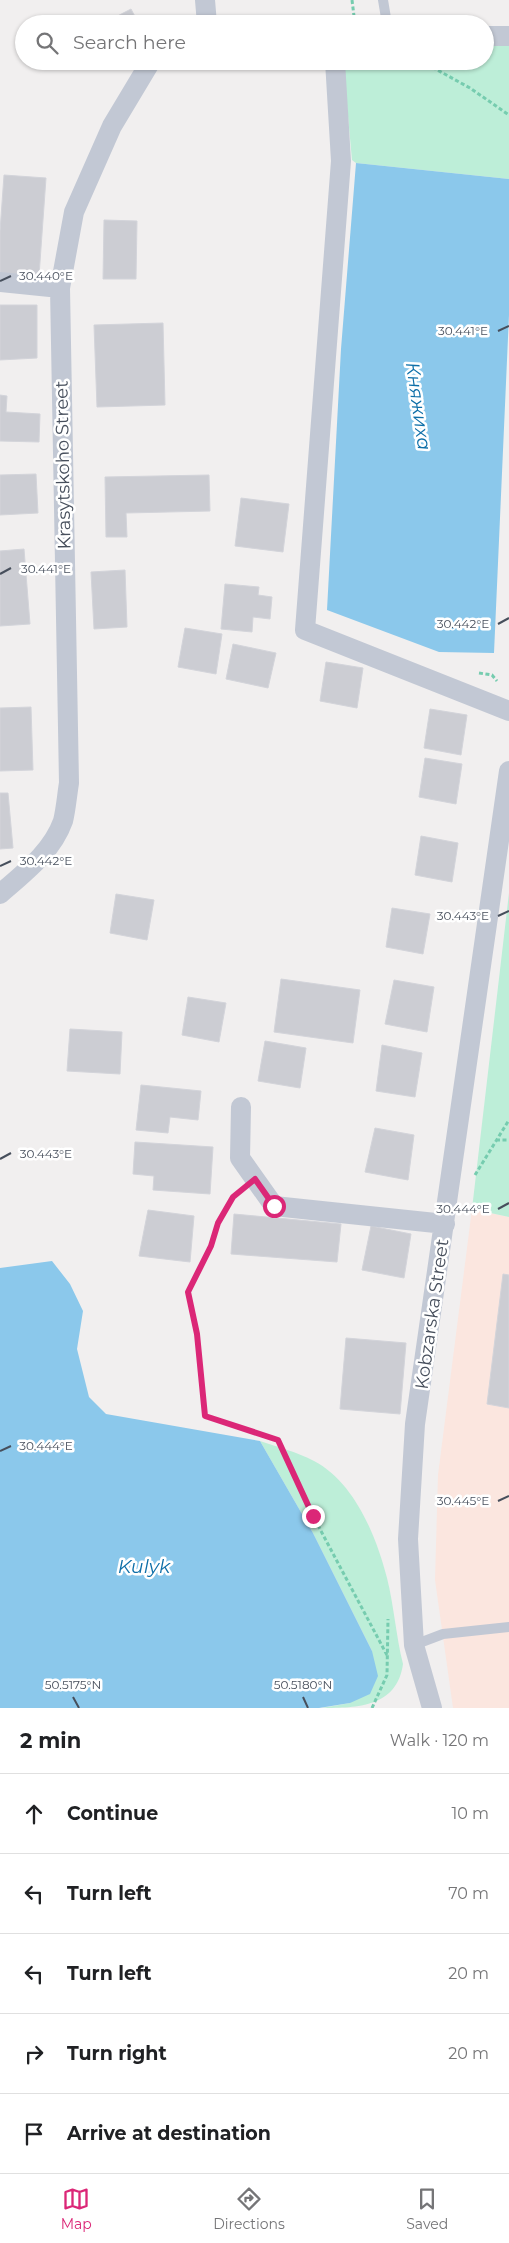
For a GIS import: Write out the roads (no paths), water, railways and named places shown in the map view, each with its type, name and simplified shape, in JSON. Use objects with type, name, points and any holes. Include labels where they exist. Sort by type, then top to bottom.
[{"type":"street","points":[[204,0],[206,15]]},
{"type":"street","points":[[494,36],[509,36]]},
{"type":"street","name":"Krasytskoho Street","points":[[0,894],[27,871],[50,847],[63,821],[69,783],[60,288],[74,212],[112,126],[146,70]]},
{"type":"street","points":[[336,70],[341,162],[305,630],[509,711]]},
{"type":"street","points":[[0,282],[60,288]]},
{"type":"street","name":"Kobzarska Street","points":[[432,1708],[414,1645],[408,1538],[415,1424],[509,771]]},
{"type":"street","points":[[241,1107],[240,1158],[274,1206],[445,1224]]},
{"type":"lane","points":[[383,0],[386,15]]},
{"type":"lane","points":[[414,1645],[443,1634],[509,1627]]},
{"type":"water","name":"Княжиха","points":[[356,163],[509,179],[509,315],[494,653],[439,652],[327,610],[341,349]]},
{"type":"water","name":"Kulyk","points":[[52,1261],[70,1284],[83,1311],[77,1349],[89,1397],[106,1414],[260,1441],[313,1533],[372,1651],[378,1676],[370,1694],[350,1703],[319,1708],[0,1708],[0,1268]]}]
